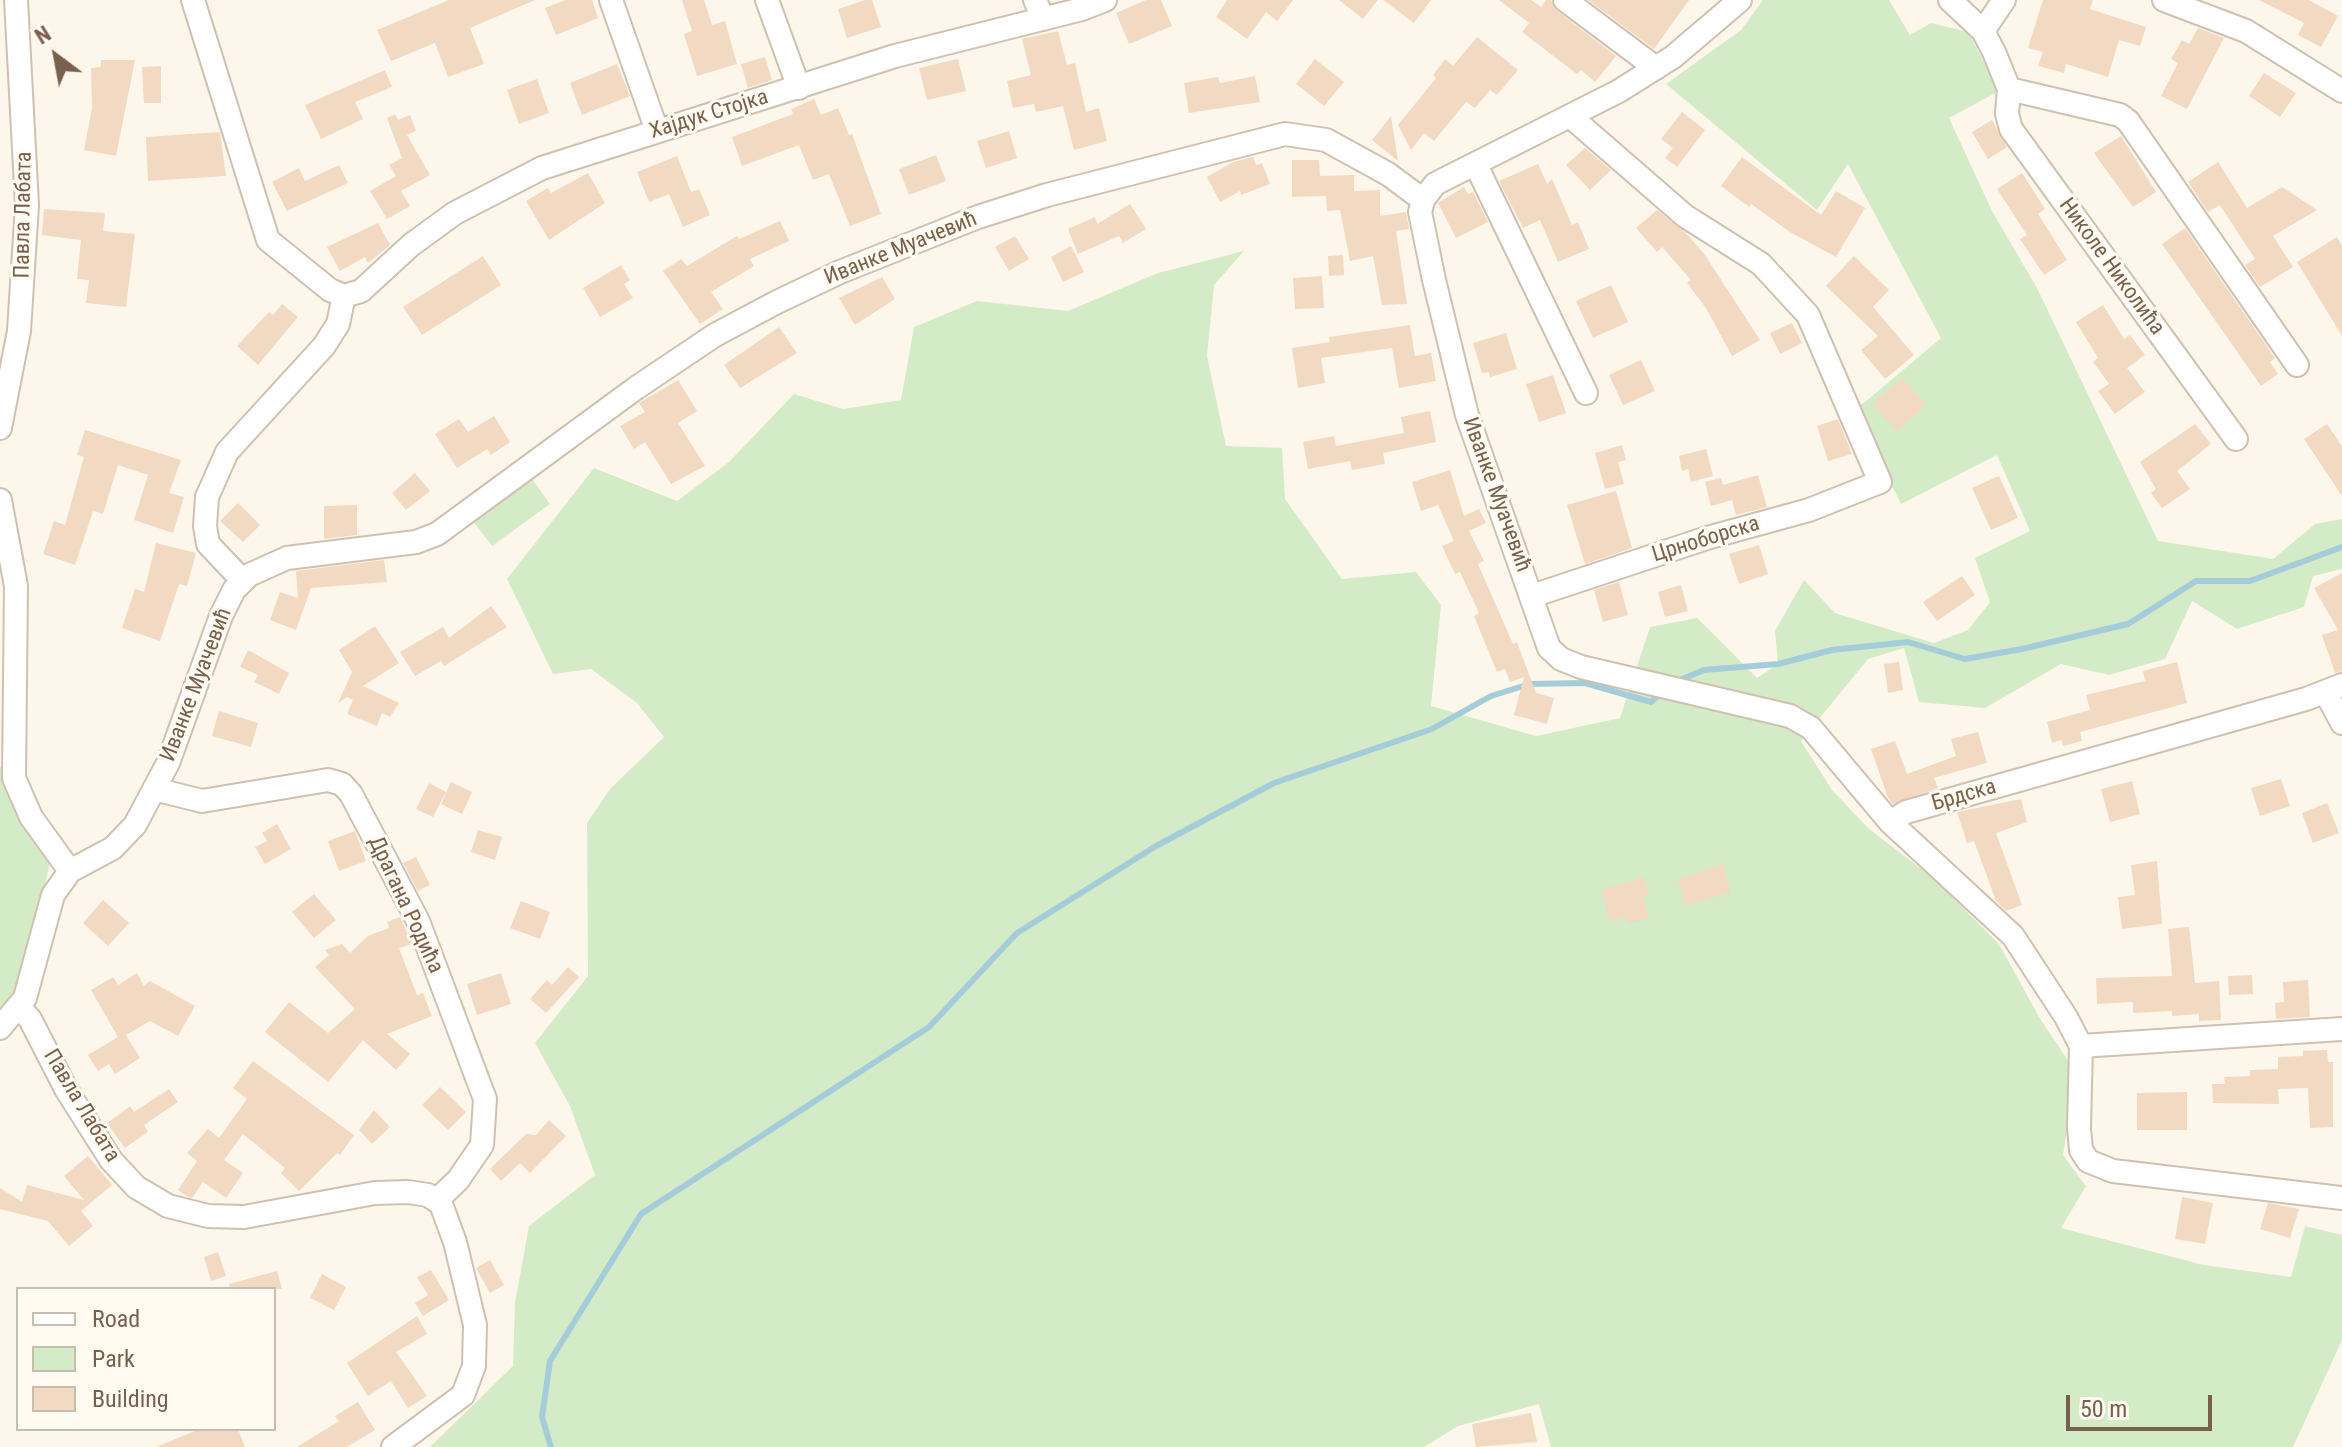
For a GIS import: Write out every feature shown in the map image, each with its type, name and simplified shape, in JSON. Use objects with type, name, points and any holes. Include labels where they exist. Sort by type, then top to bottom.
[{"type":"street","name":"Павла Лабата","points":[[0,428],[19,331],[27,205],[16,0]]},
{"type":"street","points":[[193,0],[268,240],[330,290],[344,296],[338,324],[324,346],[227,452],[207,497],[204,517],[208,544],[243,581]]},
{"type":"street","points":[[611,0],[657,131]]},
{"type":"street","points":[[767,0],[799,88]]},
{"type":"street","name":"Хајдук Стојка","points":[[344,296],[361,291],[411,245],[455,213],[503,185],[542,168],[1039,9],[1105,0]]},
{"type":"street","points":[[1565,0],[1656,68]]},
{"type":"street","points":[[1423,200],[1435,184],[1571,117],[1656,68],[1715,24],[1740,0]]},
{"type":"street","name":"Николе Николића","points":[[1950,0],[1983,31],[2009,89],[2007,114],[2011,129],[2236,439]]},
{"type":"street","points":[[1983,31],[2004,0]]},
{"type":"street","points":[[2164,0],[2233,24],[2342,91]]},
{"type":"street","points":[[2009,89],[2120,115],[2128,121],[2297,365]]},
{"type":"street","name":"Црноборска","points":[[1532,596],[1707,538],[1809,510],[1880,482],[1808,315],[1761,264],[1685,216],[1571,117]]},
{"type":"street","name":"Иванке Муачевић","points":[[70,871],[124,839],[135,825],[189,711],[221,616],[243,581],[263,567],[287,558],[416,542],[432,537],[545,458],[636,388],[715,335],[840,272],[978,217],[1047,195],[1260,138],[1303,134],[1326,140],[1388,174],[1423,200],[1420,212],[1428,254],[1467,415],[1545,638],[1556,656],[1614,676],[1790,716],[1804,723],[1890,822]]},
{"type":"street","points":[[1476,165],[1586,393]]},
{"type":"street","points":[[0,500],[16,586],[14,778],[31,817],[70,871],[53,895],[20,1008],[0,1028]]},
{"type":"street","name":"Брдска","points":[[1890,822],[1906,812],[2334,689],[2342,723]]},
{"type":"street","name":"Драгана Родића","points":[[154,789],[202,801],[328,780],[342,784],[351,794],[418,921],[485,1099],[482,1145],[458,1180],[437,1200]]},
{"type":"street","points":[[1890,822],[2013,936],[2066,1017],[2081,1046],[2080,1145],[2084,1156],[2094,1164],[2113,1171],[2342,1198]]},
{"type":"street","name":"Павла Лабата","points":[[20,1008],[30,1019],[66,1089],[111,1160],[136,1187],[168,1206],[227,1217],[264,1215],[375,1193],[418,1192],[437,1200]]},
{"type":"street","points":[[2081,1046],[2342,1029]]},
{"type":"street","points":[[393,1447],[463,1395],[474,1366],[475,1325],[455,1242],[437,1200]]},
{"type":"green space","points":[[1763,0],[1889,0],[1910,35],[1931,23],[1968,32],[1999,91],[1949,118],[1992,211],[2037,288],[2158,541],[2273,559],[2315,524],[2342,519],[2342,569],[2313,576],[2304,607],[2237,629],[2192,601],[2165,659],[2109,675],[2061,664],[1985,708],[1919,702],[1904,648],[1868,659],[1801,741],[1832,790],[1868,828],[1933,878],[1999,944],[2039,1017],[2069,1062],[2069,1119],[2063,1155],[2086,1186],[2061,1228],[2204,1265],[2291,1277],[2305,1226],[2342,1235],[2342,1340],[2293,1447],[1551,1447],[1539,1404],[1458,1426],[1424,1447],[430,1447],[513,1366],[515,1303],[529,1226],[595,1175],[570,1106],[535,1043],[588,976],[587,823],[610,789],[664,737],[637,703],[591,669],[553,674],[507,579],[594,468],[677,501],[729,462],[794,394],[843,409],[901,400],[914,327],[977,301],[1068,311],[1158,273],[1244,251],[1214,285],[1207,356],[1226,446],[1282,448],[1285,499],[1342,579],[1416,572],[1441,605],[1431,706],[1536,736],[1620,718],[1650,627],[1697,618],[1757,678],[1778,664],[1775,631],[1804,580],[1835,613],[1934,643],[1968,630],[1990,602],[1975,558],[2030,531],[1997,455],[1901,504],[1890,482],[1859,407],[1941,338],[1848,164],[1817,210],[1666,84],[1741,30]]},
{"type":"green space","points":[[530,476],[550,504],[492,546],[471,518]]},
{"type":"green space","points":[[0,767],[9,770],[6,789],[50,860],[41,908],[15,995],[0,1012]]},
{"type":"building","points":[[449,0],[535,0],[470,28],[484,64],[448,77],[435,43],[391,61],[377,30]]},
{"type":"building","points":[[566,0],[592,0],[598,18],[556,35],[545,8]]},
{"type":"building","points":[[682,0],[704,0],[712,25],[725,21],[737,64],[697,76],[684,34],[692,31]]},
{"type":"building","points":[[872,0],[881,27],[847,38],[838,9]]},
{"type":"building","points":[[1146,0],[1161,0],[1172,26],[1129,44],[1116,13]]},
{"type":"building","points":[[1227,0],[1293,0],[1277,21],[1266,12],[1247,39],[1216,17]]},
{"type":"building","points":[[1339,0],[1378,0],[1363,19]]},
{"type":"building","points":[[1383,0],[1431,0],[1414,23]]},
{"type":"building","points":[[1499,0],[1531,0],[1541,7],[1546,0],[1551,0],[1557,11],[1616,56],[1595,82],[1581,70],[1577,74],[1522,32],[1529,23]]},
{"type":"building","points":[[1588,0],[1689,0],[1654,49]]},
{"type":"building","points":[[2043,0],[2093,0],[2090,9],[2146,27],[2140,46],[2119,40],[2108,77],[2066,64],[2064,73],[2038,66],[2043,52],[2028,48]]},
{"type":"building","points":[[2259,0],[2309,0],[2338,16],[2321,47],[2298,35],[2304,23]]},
{"type":"building","points":[[2198,28],[2224,38],[2187,109],[2161,96],[2178,63],[2171,59],[2182,40],[2189,44]]},
{"type":"building","points":[[1058,31],[1067,65],[1075,63],[1086,112],[1099,108],[1107,141],[1074,150],[1063,106],[1036,112],[1034,104],[1013,108],[1007,81],[1031,75],[1022,39]]},
{"type":"building","points":[[1477,37],[1518,70],[1497,95],[1490,90],[1475,108],[1466,102],[1434,141],[1424,133],[1411,150],[1398,125],[1436,78],[1433,75],[1445,59],[1453,66]]},
{"type":"building","points":[[765,57],[772,80],[748,88],[741,64]]},
{"type":"building","points":[[958,59],[966,91],[927,100],[919,68]]},
{"type":"building","points":[[1315,59],[1344,82],[1324,106],[1296,84]]},
{"type":"building","points":[[101,60],[135,60],[116,156],[84,150],[92,108],[91,68],[101,67]]},
{"type":"building","points":[[617,64],[630,96],[582,115],[570,83]]},
{"type":"building","points":[[161,66],[161,103],[144,103],[142,67]]},
{"type":"building","points":[[385,70],[392,87],[355,102],[363,119],[321,139],[305,105]]},
{"type":"building","points":[[2264,73],[2296,93],[2280,117],[2249,96]]},
{"type":"building","points":[[1255,76],[1260,102],[1189,113],[1184,83],[1218,77],[1220,83]]},
{"type":"building","points":[[537,79],[549,113],[519,124],[507,90]]},
{"type":"building","points":[[814,99],[821,115],[838,108],[849,135],[852,134],[881,214],[850,226],[829,174],[813,180],[799,145],[742,166],[732,137],[793,114],[791,109]]},
{"type":"building","points":[[1682,112],[1705,130],[1677,167],[1665,158],[1673,148],[1661,139]]},
{"type":"building","points":[[395,114],[398,120],[410,115],[416,131],[407,135],[430,175],[401,191],[410,206],[387,219],[370,191],[396,176],[389,165],[402,158],[387,118]]},
{"type":"building","points":[[1391,116],[1398,161],[1372,140]]},
{"type":"building","points":[[1992,120],[2007,147],[1988,159],[1972,132]]},
{"type":"building","points":[[1009,131],[1017,158],[986,168],[977,141]]},
{"type":"building","points":[[220,132],[226,176],[148,181],[146,137]]},
{"type":"building","points":[[2121,136],[2156,192],[2133,207],[2094,153]]},
{"type":"building","points":[[1585,148],[1611,170],[1590,190],[1566,165]]},
{"type":"building","points":[[936,155],[946,181],[909,195],[899,169]]},
{"type":"building","points":[[677,156],[691,192],[699,189],[710,215],[683,227],[669,194],[649,202],[637,172]]},
{"type":"building","points":[[1253,157],[1256,165],[1262,163],[1270,184],[1241,195],[1240,191],[1220,202],[1207,177],[1233,162]]},
{"type":"building","points":[[1742,157],[1821,215],[1836,191],[1865,208],[1836,257],[1790,232],[1751,204],[1749,207],[1721,186]]},
{"type":"building","points":[[1292,160],[1319,160],[1320,176],[1354,175],[1354,191],[1380,190],[1380,216],[1406,212],[1409,229],[1396,231],[1407,304],[1382,305],[1373,256],[1350,261],[1340,210],[1327,211],[1326,196],[1292,197]]},
{"type":"building","points":[[2218,162],[2247,208],[2282,187],[2317,210],[2273,236],[2293,267],[2260,287],[2245,265],[2255,259],[2220,205],[2208,212],[2188,182]]},
{"type":"building","points":[[1538,164],[1547,184],[1552,179],[1572,225],[1578,222],[1589,249],[1558,262],[1540,220],[1523,228],[1499,181]]},
{"type":"building","points":[[339,165],[348,183],[287,211],[272,182],[299,168],[305,181]]},
{"type":"building","points":[[588,173],[605,203],[549,240],[526,201],[548,188],[551,193]]},
{"type":"building","points":[[2022,173],[2045,209],[2038,214],[2067,260],[2044,275],[2020,239],[2027,235],[1997,189]]},
{"type":"building","points":[[1464,187],[1468,194],[1473,192],[1488,222],[1456,238],[1438,203]]},
{"type":"building","points":[[1130,204],[1146,229],[1123,243],[1119,236],[1078,254],[1068,229],[1095,217],[1097,224]]},
{"type":"building","points":[[44,209],[105,213],[103,231],[135,234],[126,307],[86,303],[89,280],[77,279],[81,240],[42,235]]},
{"type":"building","points":[[1657,210],[1686,233],[1705,255],[1760,340],[1732,356],[1706,308],[1687,283],[1691,280],[1662,247],[1657,252],[1636,228]]},
{"type":"building","points":[[780,221],[789,241],[750,259],[754,266],[711,292],[723,309],[700,324],[663,271],[681,259],[687,266],[737,236],[739,239]]},
{"type":"building","points":[[378,223],[390,245],[368,263],[365,257],[340,271],[327,247]]},
{"type":"building","points":[[2185,228],[2275,358],[2270,362],[2278,374],[2261,386],[2162,244]]},
{"type":"building","points":[[1015,236],[1029,259],[1009,271],[995,247]]},
{"type":"building","points":[[2337,237],[2342,246],[2342,336],[2297,262]]},
{"type":"building","points":[[1071,246],[1084,272],[1063,282],[1051,257]]},
{"type":"building","points":[[1343,255],[1344,275],[1329,276],[1328,256]]},
{"type":"building","points":[[483,256],[501,285],[422,335],[403,307]]},
{"type":"building","points":[[1854,256],[1889,290],[1873,307],[1914,355],[1885,379],[1861,350],[1878,336],[1826,286]]},
{"type":"building","points":[[621,265],[630,280],[624,284],[633,298],[600,317],[583,288]]},
{"type":"building","points":[[1322,276],[1324,308],[1295,309],[1293,278]]},
{"type":"building","points":[[882,277],[895,299],[855,325],[839,298]]},
{"type":"building","points":[[1611,285],[1628,322],[1593,338],[1576,301]]},
{"type":"building","points":[[282,304],[298,317],[258,365],[237,346],[269,312],[273,315]]},
{"type":"building","points":[[2103,305],[2124,339],[2130,335],[2145,355],[2127,368],[2145,392],[2115,414],[2098,391],[2109,384],[2093,362],[2098,358],[2076,322]]},
{"type":"building","points":[[1792,323],[1802,343],[1780,354],[1770,333]]},
{"type":"building","points":[[1410,325],[1415,356],[1431,353],[1436,381],[1399,388],[1392,348],[1321,358],[1325,383],[1298,388],[1292,348],[1330,342],[1329,337]]},
{"type":"building","points":[[779,327],[797,353],[740,388],[724,365]]},
{"type":"building","points":[[1506,333],[1517,369],[1490,377],[1489,372],[1482,373],[1473,343]]},
{"type":"building","points":[[1641,360],[1655,391],[1623,405],[1609,375]]},
{"type":"building","points":[[1553,375],[1566,413],[1539,422],[1526,384]]},
{"type":"building","points":[[1902,378],[1926,405],[1897,431],[1872,404]]},
{"type":"building","points":[[678,380],[697,411],[678,423],[705,466],[671,484],[645,442],[634,449],[620,426],[645,412],[639,403]]},
{"type":"building","points":[[1430,411],[1436,442],[1383,453],[1385,464],[1352,470],[1350,461],[1308,469],[1303,442],[1334,436],[1336,446],[1404,433],[1401,417]]},
{"type":"building","points":[[494,416],[510,442],[491,455],[487,449],[457,468],[435,434],[459,419],[468,432]]},
{"type":"building","points":[[1838,419],[1852,454],[1828,461],[1817,426]]},
{"type":"building","points":[[2195,424],[2211,444],[2177,471],[2190,489],[2162,508],[2151,493],[2156,489],[2140,462]]},
{"type":"building","points":[[2327,424],[2342,446],[2342,496],[2304,439]]},
{"type":"building","points":[[85,430],[181,460],[169,493],[184,497],[173,533],[134,520],[148,475],[118,465],[103,514],[93,511],[75,565],[43,554],[54,521],[65,525],[84,457],[77,455]]},
{"type":"building","points":[[1622,445],[1626,460],[1618,462],[1624,484],[1605,489],[1595,453]]},
{"type":"building","points":[[1706,449],[1713,476],[1691,482],[1688,469],[1682,471],[1679,456]]},
{"type":"building","points":[[1450,470],[1464,516],[1479,509],[1486,523],[1469,531],[1484,561],[1478,564],[1513,644],[1517,642],[1536,693],[1554,698],[1547,724],[1514,715],[1524,677],[1510,682],[1505,669],[1497,672],[1474,616],[1479,613],[1460,572],[1455,574],[1442,546],[1454,541],[1438,505],[1421,511],[1412,482]]},
{"type":"building","points":[[415,473],[430,491],[406,510],[392,493]]},
{"type":"building","points":[[1758,475],[1767,507],[1736,515],[1732,500],[1711,506],[1705,482],[1721,478],[1723,485]]},
{"type":"building","points":[[1999,476],[2018,518],[1991,530],[1972,488]]},
{"type":"building","points":[[1616,491],[1632,548],[1585,564],[1567,505]]},
{"type":"building","points":[[238,503],[260,525],[243,542],[220,521]]},
{"type":"building","points":[[357,505],[357,535],[324,539],[324,506]]},
{"type":"building","points":[[156,543],[196,553],[187,586],[179,584],[160,641],[122,628],[135,589],[144,592]]},
{"type":"building","points":[[1759,545],[1768,574],[1739,584],[1729,554]]},
{"type":"building","points":[[384,560],[387,582],[311,588],[296,630],[270,620],[280,592],[298,598],[296,571]]},
{"type":"building","points":[[2342,573],[2342,671],[2335,673],[2322,635],[2338,630],[2314,588]]},
{"type":"building","points":[[1962,576],[1975,595],[1937,621],[1923,602]]},
{"type":"building","points":[[1619,582],[1628,615],[1603,622],[1594,590]]},
{"type":"building","points":[[1681,585],[1688,611],[1665,617],[1658,592]]},
{"type":"building","points":[[491,606],[507,627],[444,666],[441,661],[415,676],[400,652],[443,627],[449,638]]},
{"type":"building","points":[[375,626],[399,663],[363,686],[399,703],[390,717],[382,713],[377,726],[347,714],[353,700],[347,697],[338,703],[352,672],[339,650]]},
{"type":"building","points":[[248,650],[289,673],[279,694],[254,682],[258,675],[240,667]]},
{"type":"building","points":[[1899,662],[1903,690],[1888,693],[1884,664]]},
{"type":"building","points":[[2177,662],[2187,703],[2080,732],[2082,741],[2063,746],[2061,740],[2052,743],[2047,722],[2090,710],[2086,695],[2145,681],[2143,671]]},
{"type":"building","points":[[219,711],[258,723],[251,747],[212,736]]},
{"type":"building","points":[[1978,732],[1987,763],[1934,778],[1938,788],[1893,804],[1888,798],[1871,749],[1895,741],[1907,774],[1956,756],[1951,739]]},
{"type":"building","points":[[2281,779],[2290,806],[2260,816],[2251,788]]},
{"type":"building","points":[[2132,781],[2140,814],[2110,822],[2101,789]]},
{"type":"building","points":[[451,782],[472,792],[462,814],[441,804]]},
{"type":"building","points":[[429,783],[446,792],[433,817],[416,809]]},
{"type":"building","points":[[2021,799],[2027,822],[1996,833],[2022,905],[2006,911],[1996,901],[1974,841],[1967,843],[1957,812]]},
{"type":"building","points":[[2327,803],[2339,833],[2313,843],[2302,813]]},
{"type":"building","points":[[277,824],[291,849],[265,864],[255,847],[267,841],[262,833]]},
{"type":"building","points":[[478,830],[502,837],[495,860],[471,852]]},
{"type":"building","points":[[355,831],[366,861],[339,871],[328,841]]},
{"type":"building","points":[[416,857],[430,885],[418,891],[403,863]]},
{"type":"building","points":[[2157,861],[2162,924],[2122,929],[2118,897],[2135,895],[2131,865]]},
{"type":"building","points":[[1723,863],[1730,893],[1685,905],[1678,880]]},
{"type":"building","points":[[1644,877],[1650,895],[1643,897],[1649,918],[1628,924],[1626,917],[1610,921],[1601,890]]},
{"type":"building","points":[[314,894],[336,920],[314,938],[292,912]]},
{"type":"building","points":[[103,900],[129,923],[108,946],[83,923]]},
{"type":"building","points":[[521,901],[550,912],[540,939],[510,928]]},
{"type":"building","points":[[400,917],[412,944],[399,948],[417,995],[423,993],[432,1016],[387,1034],[410,1054],[396,1070],[363,1040],[328,1082],[265,1032],[289,1002],[328,1033],[355,1009],[315,967],[329,955],[325,950],[342,944],[350,953],[368,936],[389,928],[387,922]]},
{"type":"building","points":[[2189,927],[2195,983],[2219,981],[2221,1020],[2199,1021],[2199,1014],[2172,1016],[2172,1011],[2133,1013],[2133,1002],[2097,1004],[2096,978],[2172,976],[2168,929]]},
{"type":"building","points":[[568,967],[579,977],[546,1013],[530,999],[547,980],[552,985]]},
{"type":"building","points":[[137,973],[144,986],[150,981],[195,1006],[178,1036],[150,1021],[126,1035],[140,1058],[115,1074],[109,1064],[98,1071],[88,1055],[118,1037],[91,990],[113,977],[118,985]]},
{"type":"building","points":[[501,973],[511,1004],[477,1015],[467,984]]},
{"type":"building","points":[[2252,975],[2253,994],[2229,995],[2228,976]]},
{"type":"building","points":[[2308,980],[2310,1017],[2276,1019],[2275,1003],[2284,1002],[2283,982]]},
{"type":"building","points":[[2327,1050],[2328,1062],[2333,1062],[2333,1127],[2310,1128],[2308,1088],[2278,1089],[2279,1104],[2213,1103],[2212,1084],[2225,1084],[2224,1077],[2250,1076],[2250,1070],[2278,1069],[2278,1057],[2303,1056],[2303,1051]]},
{"type":"building","points":[[253,1061],[354,1135],[340,1155],[337,1153],[299,1191],[281,1173],[285,1168],[243,1134],[224,1160],[243,1173],[226,1198],[203,1182],[192,1198],[188,1197],[178,1190],[197,1161],[187,1153],[208,1129],[219,1138],[247,1099],[233,1088]]},
{"type":"building","points":[[440,1087],[466,1112],[448,1130],[422,1105]]},
{"type":"building","points":[[169,1089],[178,1102],[144,1125],[148,1132],[125,1148],[107,1123],[130,1106],[134,1112]]},
{"type":"building","points":[[2187,1092],[2187,1130],[2137,1130],[2137,1093]]},
{"type":"building","points":[[374,1110],[390,1127],[372,1144],[359,1130]]},
{"type":"building","points":[[549,1120],[566,1136],[530,1173],[520,1163],[501,1181],[490,1169],[526,1134],[536,1135]]},
{"type":"building","points":[[88,1156],[112,1185],[81,1211],[93,1226],[69,1246],[48,1221],[0,1209],[0,1188],[22,1202],[27,1185],[84,1200],[64,1176]]},
{"type":"building","points":[[2182,1197],[2213,1203],[2205,1244],[2175,1239]]},
{"type":"building","points":[[2268,1203],[2299,1209],[2290,1238],[2260,1229]]},
{"type":"building","points":[[218,1252],[226,1276],[211,1281],[204,1257]]},
{"type":"building","points":[[490,1260],[504,1285],[490,1293],[476,1268]]},
{"type":"building","points":[[431,1270],[449,1300],[423,1316],[415,1303],[428,1295],[417,1277]]},
{"type":"building","points":[[277,1271],[282,1289],[230,1287],[229,1284]]},
{"type":"building","points":[[322,1274],[346,1287],[334,1310],[310,1298]]},
{"type":"building","points":[[417,1316],[427,1334],[396,1352],[427,1396],[408,1408],[391,1381],[368,1396],[347,1363]]},
{"type":"building","points":[[358,1402],[375,1430],[347,1447],[297,1447],[339,1421],[335,1416]]},
{"type":"building","points":[[1531,1413],[1537,1442],[1476,1447],[1472,1424]]},
{"type":"building","points":[[195,1431],[239,1431],[245,1447],[156,1447]]},
{"type":"waterway","points":[[1675,682],[1704,670],[1778,664],[1832,650],[1908,642],[1965,659],[2022,649],[2128,624],[2196,581],[2250,581],[2342,547]]},
{"type":"waterway","points":[[551,1447],[542,1417],[550,1361],[641,1214],[929,1027],[1017,933],[1156,846],[1274,783],[1432,729],[1491,696],[1530,684],[1585,683],[1651,702],[1660,694]]}]
